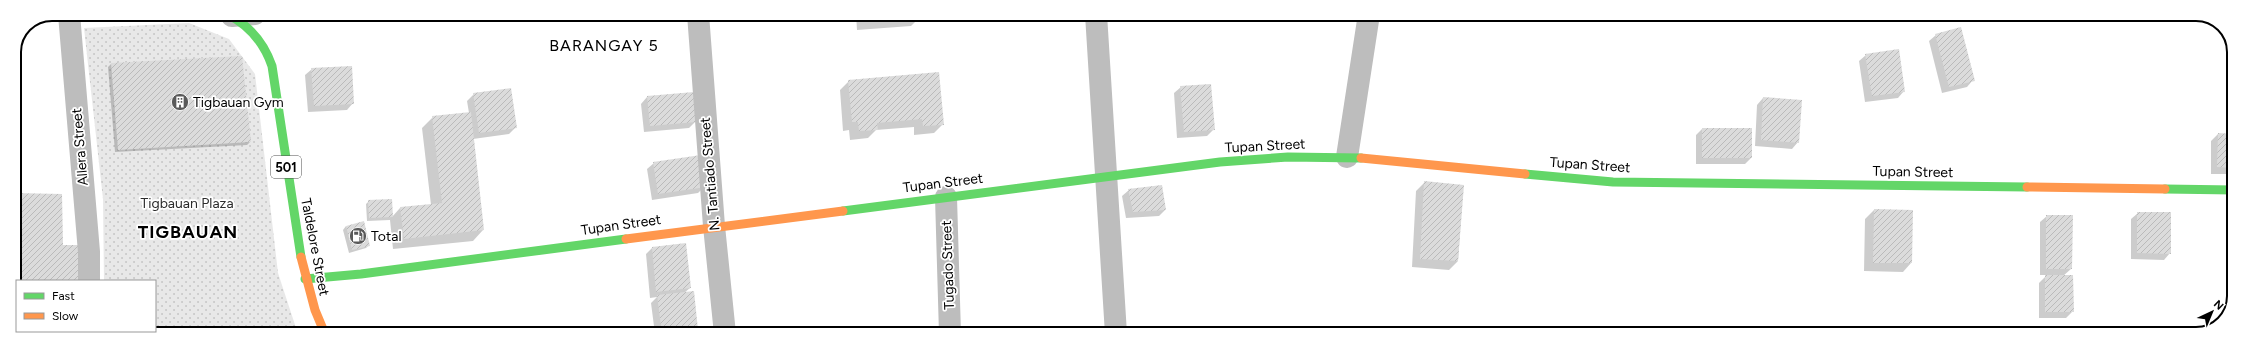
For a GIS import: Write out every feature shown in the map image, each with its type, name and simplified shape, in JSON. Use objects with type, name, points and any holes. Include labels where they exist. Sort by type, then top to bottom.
[{"type":"main road","name":"Taldelore Street","points":[[237,21],[258,38],[272,66],[295,229],[305,279],[313,308],[322,327]]},
{"type":"main road","name":"Tupan Street","points":[[305,279],[369,273],[714,226],[1105,176],[1288,157],[1347,157],[1613,182],[2227,190]]},
{"type":"street","name":"Allera Street","points":[[70,21],[89,252],[89,280]]},
{"type":"street","name":"N. Tantiado Street","points":[[699,21],[714,226],[724,327]]},
{"type":"street","points":[[1096,21],[1116,327]]},
{"type":"street","points":[[1347,157],[1368,21]]},
{"type":"street","name":"Tugado Street","points":[[946,197],[950,327]]},
{"type":"green space","name":"Tigbauan Plaza","points":[[189,23],[229,39],[255,74],[278,273],[296,327],[156,327],[156,280],[104,280],[103,199],[84,28]]},
{"type":"building","points":[[1961,27],[1975,81],[1949,87],[1935,34]]},
{"type":"building","points":[[1899,49],[1905,92],[1872,96],[1865,54]]},
{"type":"building","name":"Tigbauan Gym","points":[[242,56],[251,142],[118,150],[111,63]]},
{"type":"building","points":[[352,66],[354,104],[314,106],[311,68]]},
{"type":"building","points":[[939,72],[944,125],[923,126],[922,119],[877,123],[878,130],[859,131],[858,122],[852,122],[848,80]]},
{"type":"building","points":[[1211,84],[1215,130],[1184,132],[1180,86]]},
{"type":"building","points":[[511,88],[517,128],[479,133],[473,93]]},
{"type":"building","points":[[694,92],[696,122],[650,126],[647,96]]},
{"type":"building","points":[[1763,97],[1802,100],[1799,143],[1761,140]]},
{"type":"building","points":[[471,112],[484,230],[404,239],[400,207],[442,203],[432,116]]},
{"type":"building","points":[[1702,128],[1752,128],[1752,158],[1702,158]]},
{"type":"building","points":[[2218,133],[2227,134],[2227,168],[2217,167]]},
{"type":"building","points":[[701,155],[706,187],[658,194],[653,162]]},
{"type":"building","points":[[1424,181],[1464,185],[1458,261],[1420,259]]},
{"type":"building","points":[[1162,185],[1166,210],[1133,212],[1128,189]]},
{"type":"building","points":[[21,193],[62,194],[63,245],[78,245],[78,280],[21,280]]},
{"type":"building","points":[[392,199],[393,217],[369,218],[368,200]]},
{"type":"building","points":[[1874,209],[1913,210],[1912,263],[1873,263]]},
{"type":"building","points":[[2137,212],[2171,212],[2171,254],[2137,253]]},
{"type":"building","points":[[2046,215],[2073,215],[2072,269],[2046,269]]},
{"type":"building","name":"Total","points":[[364,221],[370,246],[352,250],[346,226]]},
{"type":"building","points":[[686,243],[691,288],[656,292],[652,247]]},
{"type":"building","points":[[2045,275],[2073,275],[2074,312],[2045,312]]},
{"type":"building","points":[[694,291],[698,327],[661,327],[657,295]]},
{"type":"traffic: fast","points":[[238,21],[249,29],[260,42],[272,66],[301,257]]},
{"type":"traffic: fast","points":[[843,211],[1220,162],[1288,157],[1361,158]]},
{"type":"traffic: fast","points":[[1525,174],[1613,182],[2027,187]]},
{"type":"traffic: fast","points":[[2165,189],[2227,190]]},
{"type":"traffic: fast","points":[[305,279],[361,274],[626,239]]},
{"type":"traffic: slow","points":[[1361,158],[1525,174]]},
{"type":"traffic: slow","points":[[2027,187],[2165,189]]},
{"type":"traffic: slow","points":[[626,239],[843,211]]},
{"type":"traffic: slow","points":[[301,257],[315,310],[322,327]]},
{"type":"place","name":"Tigbauan Gym","points":[[180,102]]},
{"type":"place","name":"Total","points":[[358,236]]},
{"type":"district","name":"BARANGAY 5","points":[[604,45]]},
{"type":"district","name":"TIGBAUAN","points":[[188,232]]}]
